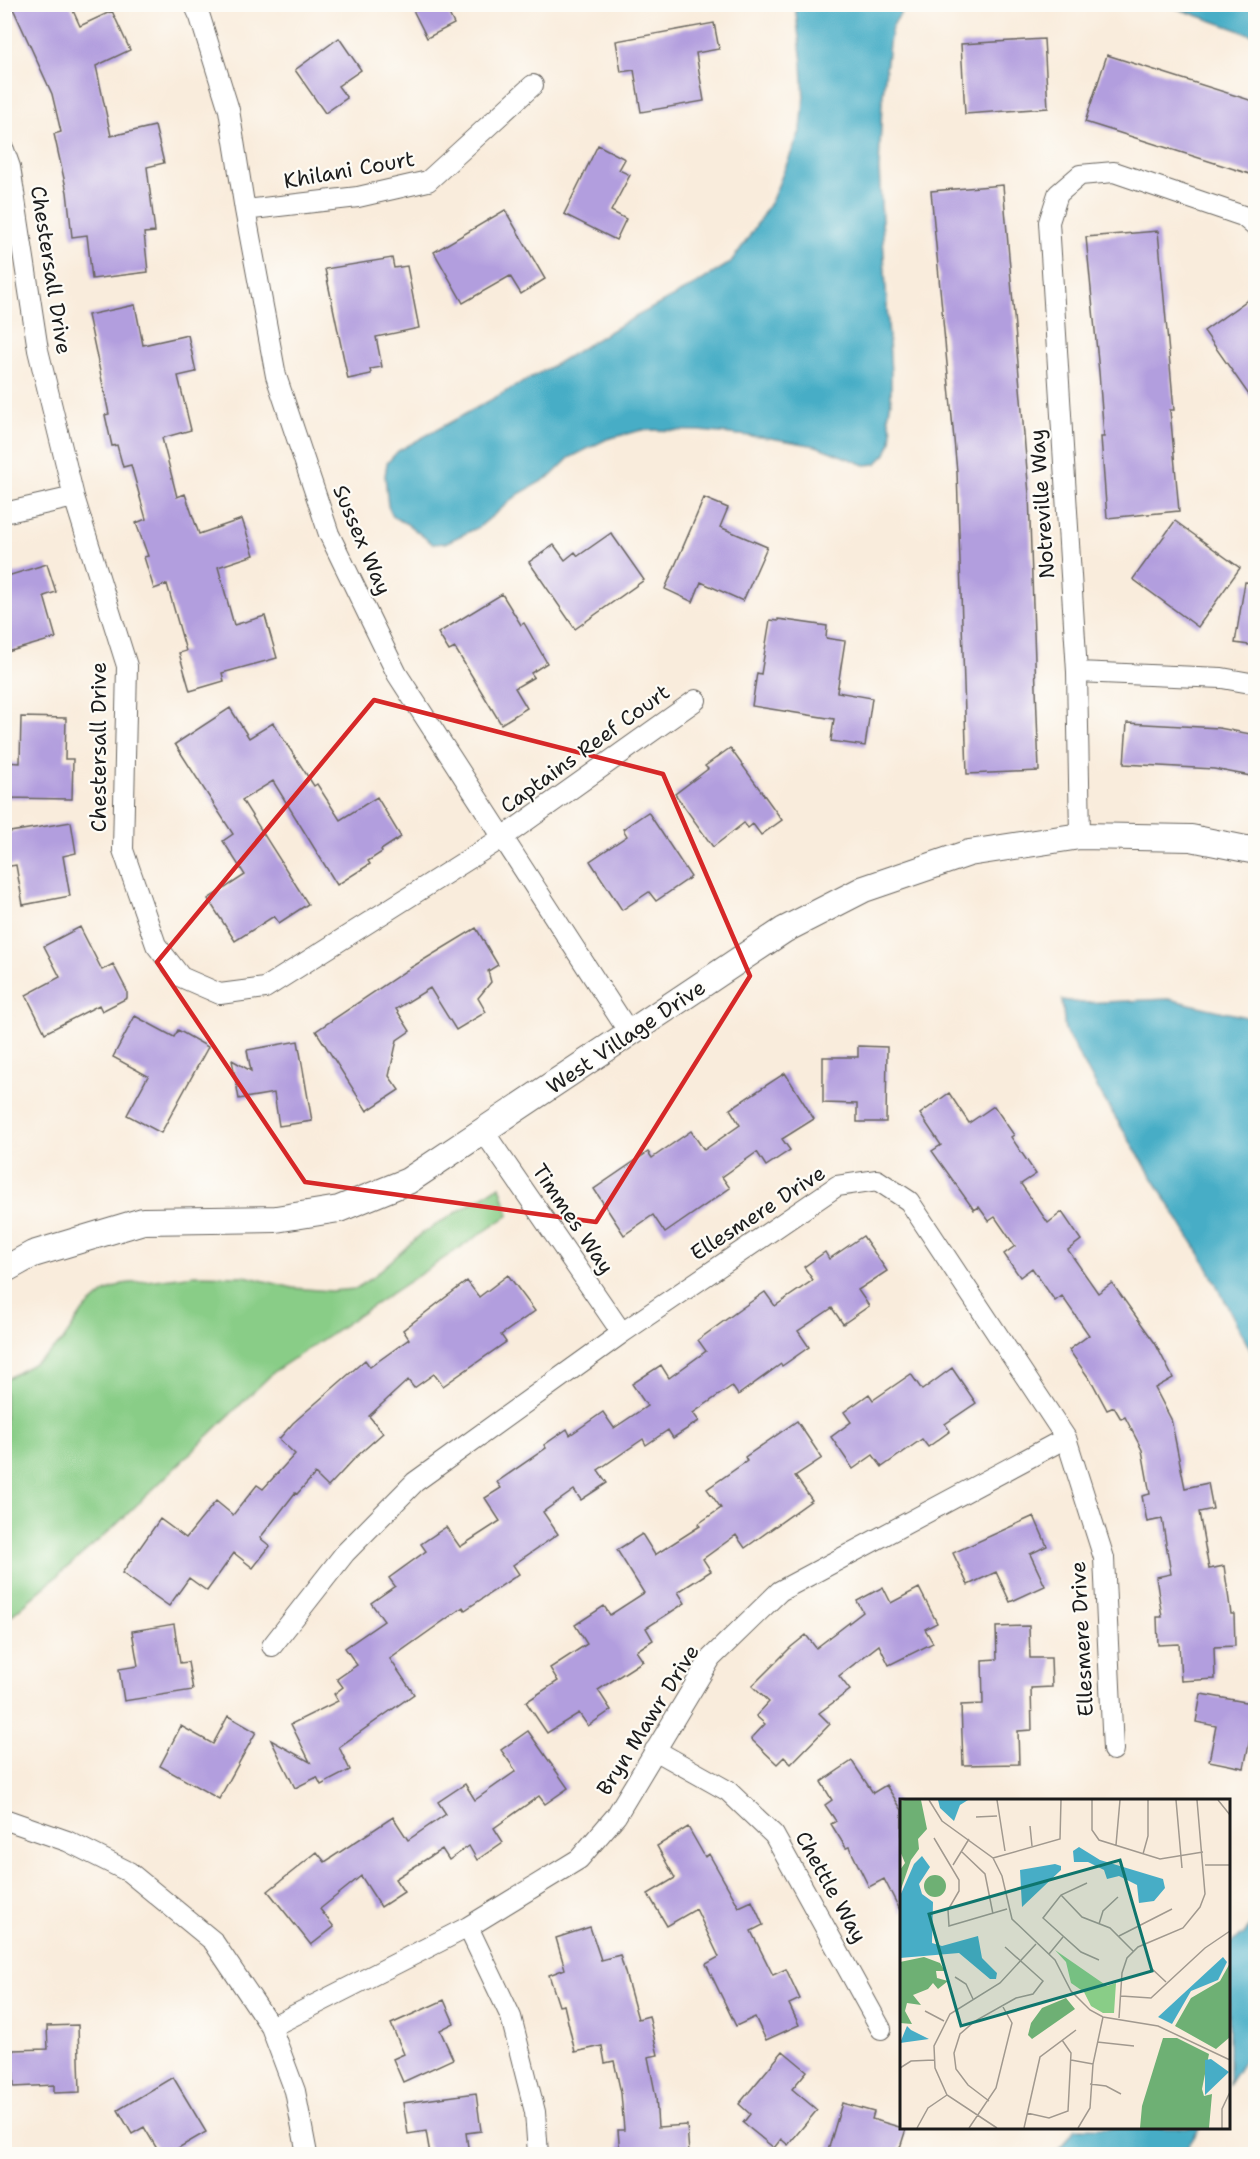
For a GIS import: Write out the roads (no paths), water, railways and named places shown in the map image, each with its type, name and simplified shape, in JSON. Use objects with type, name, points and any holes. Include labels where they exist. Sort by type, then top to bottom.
[{"type":"street","name":"Sussex Way","points":[[194,4],[229,110],[276,376],[329,534],[397,674],[630,1034]]},
{"type":"street","name":"Khilani Court","points":[[245,210],[358,196],[428,181],[533,85]]},
{"type":"street","name":"Chestersall Drive","points":[[4,150],[10,167],[38,350],[74,497],[127,666],[123,850],[156,945],[181,977],[220,994],[265,988],[502,838]]},
{"type":"street","name":"Notreville Way","points":[[1080,836],[1077,672],[1049,222],[1058,194],[1080,175],[1114,172],[1243,216],[1256,226]]},
{"type":"street","points":[[4,513],[74,497]]},
{"type":"street","points":[[1077,672],[1222,678],[1256,684]]},
{"type":"street","name":"Captains Reef Court","points":[[502,838],[696,700]]},
{"type":"street","name":"West Village Drive","points":[[4,1270],[33,1254],[143,1221],[276,1220],[339,1209],[408,1181],[784,930],[864,889],[969,853],[1080,836],[1191,838],[1256,851]]},
{"type":"street","name":"Timmes Way","points":[[484,1132],[622,1333]]},
{"type":"street","name":"Ellesmere Drive","points":[[272,1646],[345,1553],[415,1482],[622,1333],[837,1186],[877,1180],[909,1201],[1066,1438],[1104,1558],[1113,1750]]},
{"type":"street","name":"Bryn Mawr Drive","points":[[271,2027],[468,1927],[579,1859],[616,1816],[711,1658],[780,1591],[1066,1438]]},
{"type":"street","name":"Chettle Way","points":[[655,1750],[728,1791],[774,1835],[881,2029]]},
{"type":"street","points":[[4,1819],[67,1841],[129,1872],[213,1941],[271,2027],[296,2091],[308,2154]]},
{"type":"street","points":[[468,1927],[511,2017],[535,2112],[538,2154]]},
{"type":"water","points":[[795,5],[906,5],[892,27],[889,44],[882,103],[879,169],[891,374],[891,401],[888,417],[892,430],[891,442],[886,454],[876,464],[865,465],[816,446],[770,438],[700,431],[642,430],[607,439],[569,458],[551,476],[519,494],[479,527],[445,543],[433,544],[407,524],[393,517],[388,506],[385,476],[387,463],[398,451],[554,365],[730,263],[772,200],[801,129],[804,101]]},
{"type":"water","points":[[1167,5],[1255,5],[1255,36]]},
{"type":"water","points":[[1168,999],[1255,1019],[1255,1359],[1204,1261],[1065,1031],[1062,1000],[1082,1003]]},
{"type":"water","points":[[1255,1918],[1255,2044],[1230,2082],[1230,1943],[1244,1934]]},
{"type":"water","points":[[1074,2129],[1199,2129],[1183,2154],[1054,2154]]}]
